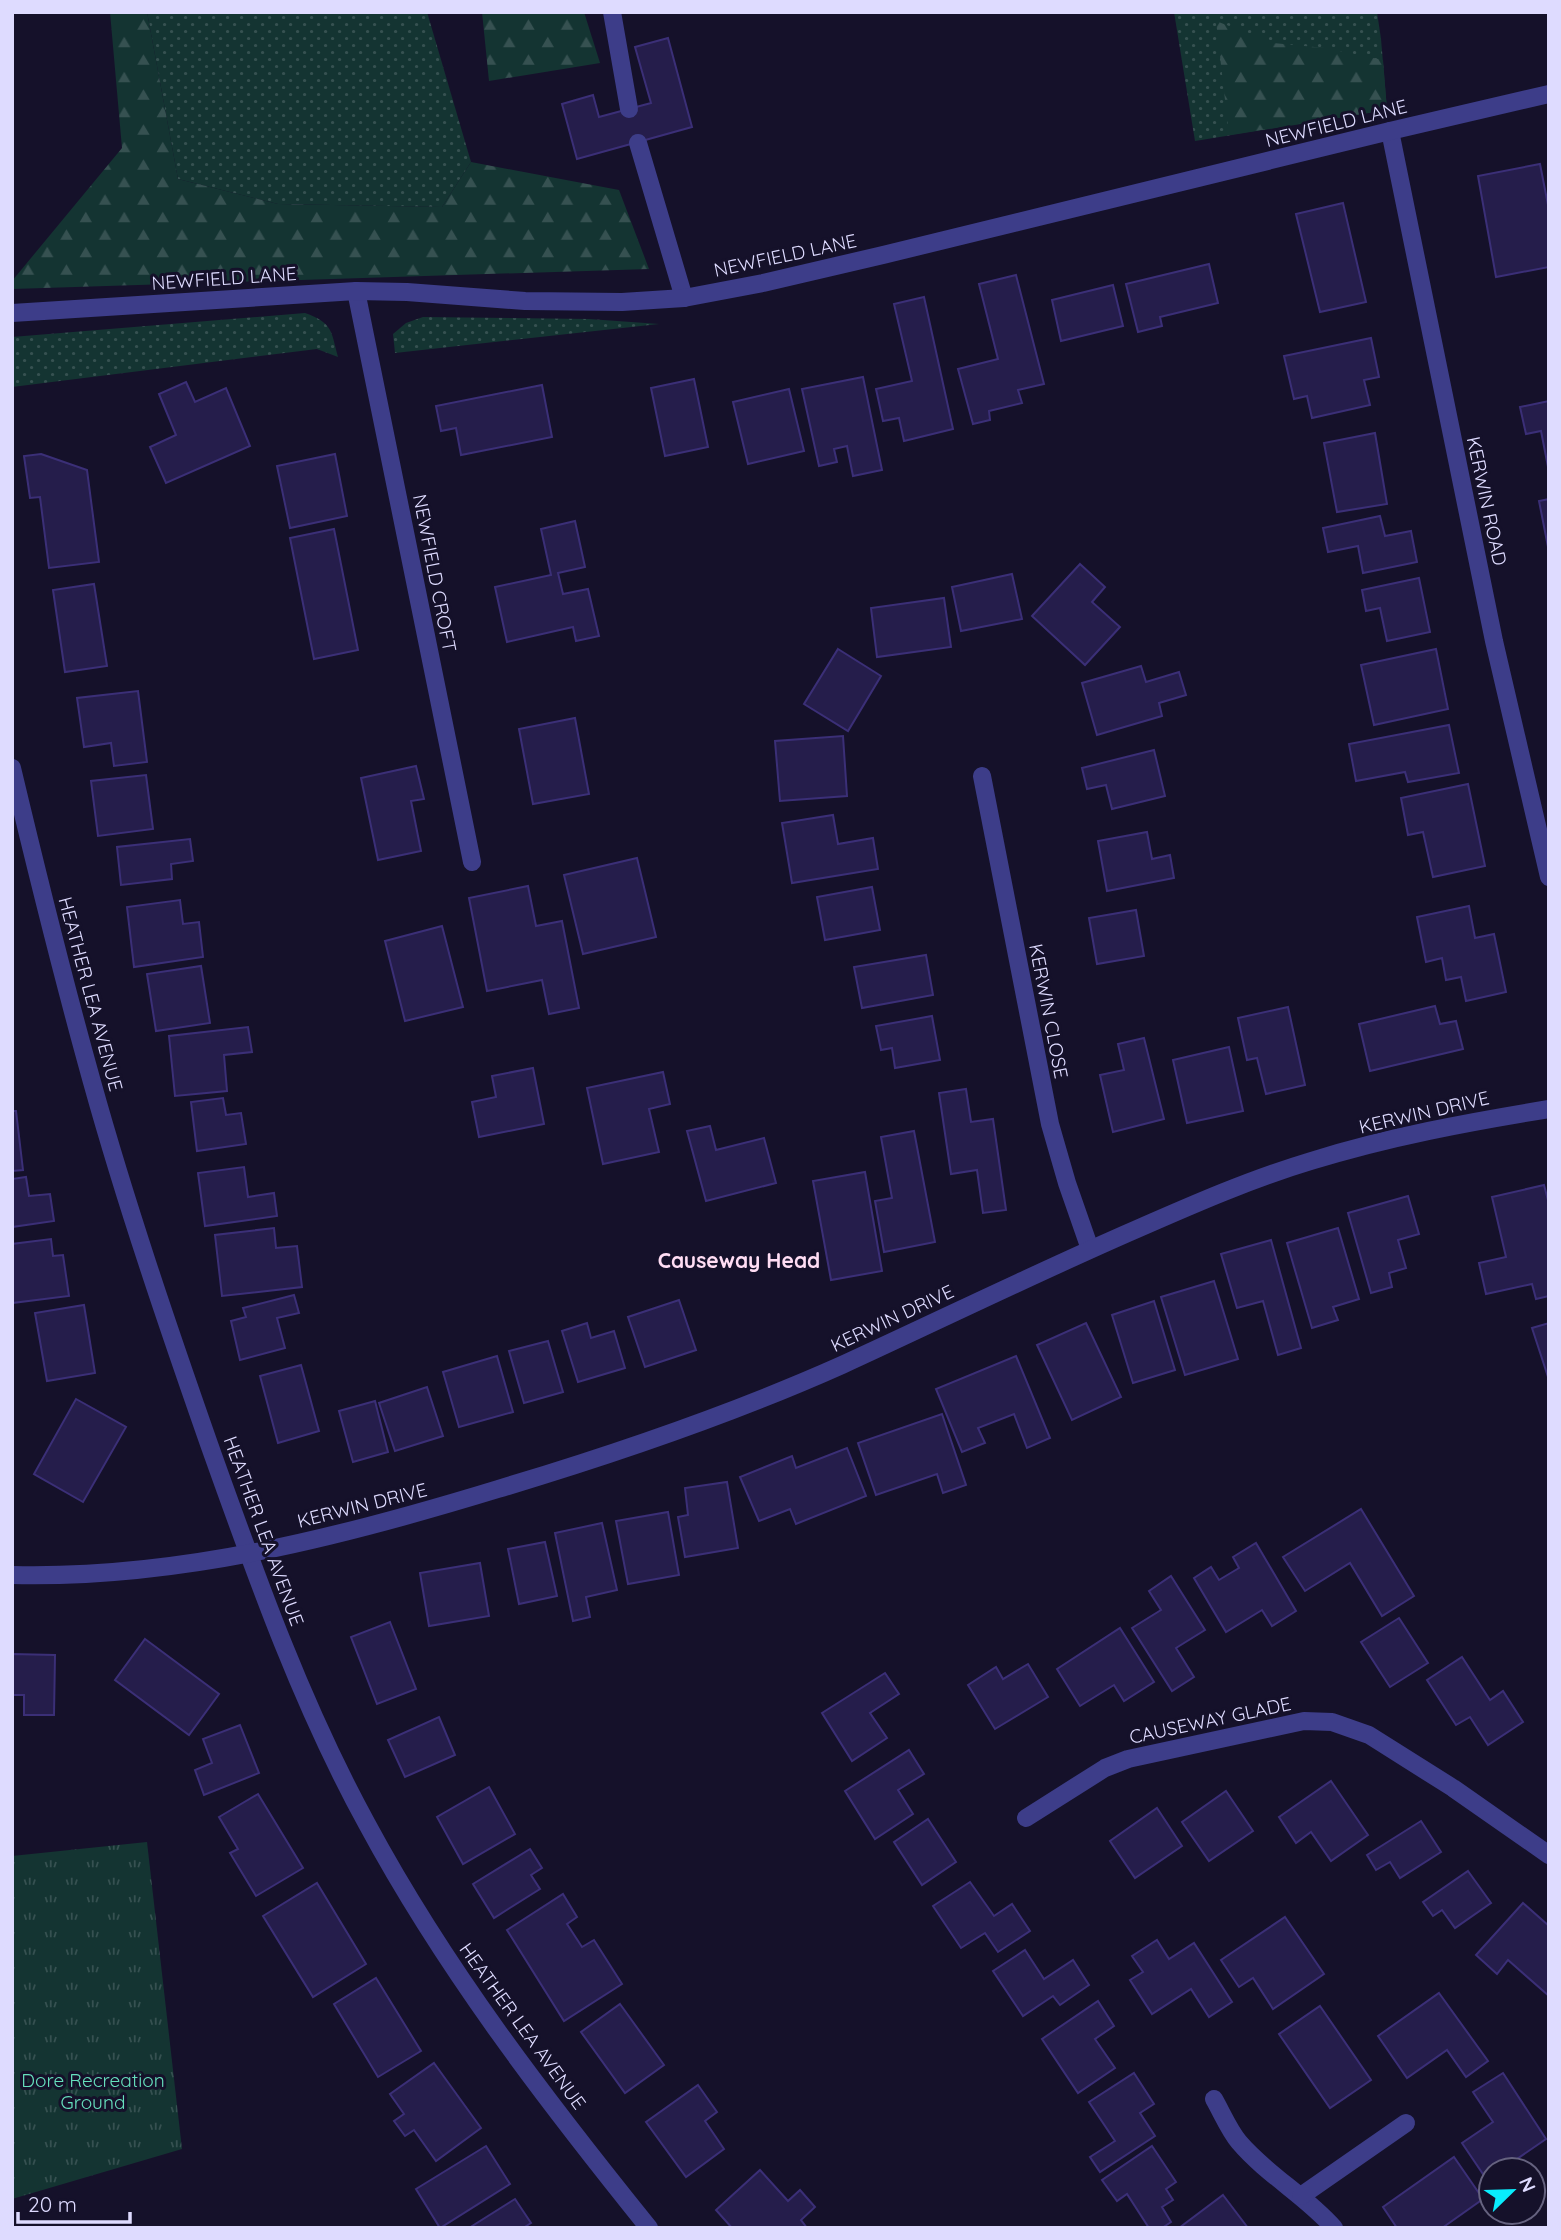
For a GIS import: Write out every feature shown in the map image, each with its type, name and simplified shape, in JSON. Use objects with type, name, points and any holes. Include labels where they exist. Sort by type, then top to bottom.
[{"type":"street","points":[[612,12],[629,109]]},
{"type":"street","name":"NEWFIELD LANE","points":[[12,313],[356,291],[407,292],[524,302],[684,299],[896,252],[1549,94]]},
{"type":"street","name":"KERWIN ROAD","points":[[1390,131],[1494,641],[1549,877]]},
{"type":"street","points":[[638,143],[684,299]]},
{"type":"street","name":"NEWFIELD CROFT","points":[[356,291],[472,862]]},
{"type":"street","name":"HEATHER LEA AVENUE","points":[[12,768],[49,923],[97,1099],[157,1294],[248,1553],[314,1718],[369,1828],[437,1942],[534,2083],[649,2228]]},
{"type":"street","name":"KERWIN CLOSE","points":[[982,776],[1050,1124],[1090,1250]]},
{"type":"street","name":"KERWIN DRIVE","points":[[12,1575],[177,1565],[303,1543],[421,1513],[561,1471],[700,1424],[837,1367],[1223,1191],[1312,1161],[1387,1140],[1549,1108]]},
{"type":"street","name":"CAUSEWAY GLADE","points":[[1026,1818],[1105,1768],[1128,1759],[1317,1720],[1343,1724],[1369,1735],[1453,1788],[1549,1855]]},
{"type":"street","points":[[1214,2099],[1237,2140],[1334,2228]]},
{"type":"street","points":[[1301,2196],[1406,2123]]},
{"type":"green space","points":[[110,12],[147,12],[178,179],[278,204],[442,207],[471,162],[619,190],[649,269],[12,289],[12,281],[122,148]]},
{"type":"green space","points":[[147,12],[427,12],[471,162],[442,207],[278,204],[178,179]]},
{"type":"green space","points":[[482,12],[584,12],[600,63],[489,81]]},
{"type":"green space","points":[[1174,12],[1377,12],[1387,110],[1195,141]]},
{"type":"green space","points":[[1216,21],[1273,43],[1325,48],[1383,60],[1387,110],[1229,135]]},
{"type":"green space","points":[[305,313],[326,324],[338,357],[317,349],[12,387],[12,337]]},
{"type":"green space","points":[[423,317],[589,319],[659,324],[395,353],[393,334],[406,323]]},
{"type":"green space","name":"Dore Recreation Ground","points":[[147,1842],[182,2149],[12,2199],[12,1856]]},
{"type":"building","points":[[668,38],[692,127],[577,159],[562,104],[593,95],[599,117],[651,103],[635,47]]},
{"type":"building","points":[[1540,164],[1549,210],[1549,267],[1496,277],[1478,176]]},
{"type":"building","points":[[1343,203],[1366,302],[1320,312],[1296,214]]},
{"type":"building","points":[[1209,264],[1218,303],[1160,317],[1162,326],[1138,332],[1126,284]]},
{"type":"building","points":[[1016,275],[1044,384],[1018,390],[1022,403],[989,411],[990,420],[973,424],[958,369],[998,359],[979,284]]},
{"type":"building","points":[[1113,285],[1123,326],[1061,341],[1052,300]]},
{"type":"building","points":[[924,297],[953,429],[904,441],[899,418],[883,421],[876,389],[912,381],[894,304]]},
{"type":"building","points":[[1371,338],[1379,377],[1364,380],[1370,405],[1312,418],[1307,396],[1294,399],[1284,356]]},
{"type":"building","points":[[863,377],[882,470],[853,476],[847,446],[834,449],[837,462],[819,466],[802,389]]},
{"type":"building","points":[[694,379],[708,447],[665,456],[651,388]]},
{"type":"building","points":[[186,382],[195,402],[226,388],[250,446],[166,483],[150,447],[176,435],[159,394]]},
{"type":"building","points":[[542,385],[552,437],[461,455],[456,428],[441,431],[436,406]]},
{"type":"building","points":[[789,389],[804,451],[748,464],[733,402]]},
{"type":"building","points":[[1549,401],[1549,472],[1541,431],[1526,434],[1520,407]]},
{"type":"building","points":[[1375,433],[1387,504],[1337,512],[1324,443]]},
{"type":"building","points":[[41,454],[87,470],[99,562],[49,568],[40,497],[30,498],[24,456]]},
{"type":"building","points":[[335,454],[347,516],[290,528],[277,466]]},
{"type":"building","points":[[1549,499],[1549,552],[1539,501]]},
{"type":"building","points":[[1380,516],[1385,536],[1411,531],[1417,562],[1363,573],[1358,546],[1328,552],[1323,528]]},
{"type":"building","points":[[575,521],[585,567],[558,573],[563,594],[588,589],[599,636],[576,641],[573,627],[507,642],[495,587],[551,575],[541,529]]},
{"type":"building","points":[[334,529],[358,650],[314,659],[290,538]]},
{"type":"building","points":[[1080,564],[1105,587],[1092,602],[1120,627],[1085,665],[1032,616]]},
{"type":"building","points":[[1012,574],[1022,619],[961,631],[952,587]]},
{"type":"building","points":[[1419,578],[1430,632],[1387,641],[1380,608],[1366,611],[1362,590]]},
{"type":"building","points":[[94,584],[107,666],[65,672],[53,590]]},
{"type":"building","points":[[944,598],[951,647],[877,657],[871,608]]},
{"type":"building","points":[[838,649],[881,676],[848,731],[804,704]]},
{"type":"building","points":[[1436,649],[1448,709],[1374,725],[1361,665]]},
{"type":"building","points":[[1141,666],[1146,682],[1179,672],[1186,695],[1159,703],[1162,716],[1097,735],[1082,683]]},
{"type":"building","points":[[138,691],[147,762],[114,766],[111,743],[84,747],[77,698]]},
{"type":"building","points":[[575,718],[589,794],[533,804],[519,729]]},
{"type":"building","points":[[1449,725],[1459,773],[1408,782],[1405,772],[1356,781],[1349,744]]},
{"type":"building","points":[[843,736],[847,796],[780,801],[775,741]]},
{"type":"building","points":[[1154,750],[1165,796],[1112,809],[1106,785],[1087,789],[1082,768]]},
{"type":"building","points":[[416,766],[424,799],[411,801],[421,851],[378,860],[361,778]]},
{"type":"building","points":[[146,775],[153,829],[98,836],[91,781]]},
{"type":"building","points":[[1468,784],[1485,866],[1433,877],[1423,832],[1408,835],[1401,798]]},
{"type":"building","points":[[833,815],[838,844],[873,838],[878,869],[792,883],[782,823]]},
{"type":"building","points":[[1147,832],[1152,859],[1170,855],[1174,878],[1107,891],[1098,841]]},
{"type":"building","points":[[190,839],[193,861],[171,864],[172,879],[121,885],[117,847]]},
{"type":"building","points":[[637,858],[656,937],[583,954],[564,875]]},
{"type":"building","points":[[528,886],[536,926],[562,921],[579,1008],[549,1014],[542,980],[487,991],[469,898]]},
{"type":"building","points":[[872,887],[880,930],[825,940],[817,897]]},
{"type":"building","points":[[180,900],[183,924],[199,922],[203,957],[134,967],[127,907]]},
{"type":"building","points":[[1469,906],[1475,938],[1494,934],[1506,992],[1466,1001],[1461,977],[1446,980],[1442,958],[1426,962],[1417,917]]},
{"type":"building","points":[[1136,910],[1144,956],[1097,964],[1089,918]]},
{"type":"building","points":[[442,926],[463,1007],[405,1021],[385,941]]},
{"type":"building","points":[[926,955],[933,995],[862,1008],[854,967]]},
{"type":"building","points":[[201,966],[210,1023],[156,1031],[147,974]]},
{"type":"building","points":[[1435,1006],[1440,1024],[1456,1021],[1463,1049],[1370,1071],[1359,1024]]},
{"type":"building","points":[[1288,1007],[1305,1085],[1266,1094],[1257,1058],[1247,1060],[1238,1018]]},
{"type":"building","points":[[932,1016],[940,1060],[895,1068],[892,1048],[881,1050],[876,1026]]},
{"type":"building","points":[[248,1027],[252,1052],[224,1055],[227,1091],[175,1096],[169,1036]]},
{"type":"building","points":[[1144,1038],[1164,1119],[1113,1132],[1100,1075],[1124,1070],[1118,1044]]},
{"type":"building","points":[[1229,1047],[1243,1111],[1187,1123],[1173,1060]]},
{"type":"building","points":[[533,1068],[544,1124],[479,1137],[472,1102],[496,1097],[492,1076]]},
{"type":"building","points":[[663,1072],[670,1104],[649,1109],[659,1152],[603,1164],[587,1088]]},
{"type":"building","points":[[966,1089],[971,1122],[993,1119],[1006,1210],[983,1213],[977,1170],[951,1174],[939,1093]]},
{"type":"building","points":[[223,1098],[226,1115],[241,1113],[246,1144],[197,1151],[191,1102]]},
{"type":"building","points":[[12,1111],[16,1111],[23,1170],[12,1171]]},
{"type":"building","points":[[710,1126],[716,1150],[764,1138],[776,1183],[706,1201],[687,1131]]},
{"type":"building","points":[[914,1131],[935,1242],[884,1252],[875,1201],[892,1198],[881,1137]]},
{"type":"building","points":[[244,1167],[248,1197],[274,1193],[277,1216],[205,1226],[198,1173]]},
{"type":"building","points":[[865,1172],[882,1271],[831,1280],[813,1181]]},
{"type":"building","points":[[26,1177],[29,1196],[50,1194],[54,1221],[12,1227],[12,1179]]},
{"type":"building","points":[[1544,1185],[1549,1204],[1549,1296],[1536,1299],[1532,1284],[1486,1294],[1479,1263],[1506,1257],[1492,1197]]},
{"type":"building","points":[[1408,1196],[1419,1234],[1398,1240],[1406,1268],[1389,1273],[1392,1287],[1371,1293],[1348,1213]]},
{"type":"building","points":[[274,1228],[276,1248],[297,1246],[302,1287],[222,1296],[215,1235]]},
{"type":"building","points":[[1338,1228],[1359,1299],[1333,1307],[1338,1320],[1312,1328],[1287,1243]]},
{"type":"building","points":[[51,1239],[53,1256],[63,1255],[69,1296],[12,1303],[12,1244]]},
{"type":"building","points":[[1271,1240],[1301,1348],[1278,1355],[1263,1301],[1237,1308],[1221,1254]]},
{"type":"building","points":[[1214,1281],[1238,1359],[1185,1375],[1161,1297]]},
{"type":"building","points":[[294,1295],[299,1313],[277,1318],[285,1348],[240,1360],[231,1321],[246,1317],[243,1308]]},
{"type":"building","points":[[679,1300],[696,1350],[645,1367],[628,1317]]},
{"type":"building","points":[[1154,1301],[1175,1370],[1133,1383],[1112,1315]]},
{"type":"building","points":[[84,1305],[95,1373],[47,1381],[35,1313]]},
{"type":"building","points":[[587,1323],[591,1338],[614,1331],[625,1368],[578,1382],[562,1331]]},
{"type":"building","points":[[1086,1323],[1121,1397],[1072,1420],[1037,1345]]},
{"type":"building","points":[[1549,1323],[1549,1380],[1532,1328]]},
{"type":"building","points":[[548,1341],[563,1392],[524,1403],[509,1351]]},
{"type":"building","points":[[497,1356],[513,1412],[459,1427],[443,1372]]},
{"type":"building","points":[[1016,1356],[1050,1438],[1027,1448],[1014,1414],[978,1428],[985,1443],[962,1452],[936,1389]]},
{"type":"building","points":[[301,1365],[319,1431],[278,1443],[260,1376]]},
{"type":"building","points":[[427,1387],[443,1436],[395,1451],[379,1403]]},
{"type":"building","points":[[76,1399],[126,1427],[83,1502],[34,1474]]},
{"type":"building","points":[[375,1401],[388,1452],[353,1462],[339,1411]]},
{"type":"building","points":[[942,1414],[966,1485],[943,1493],[937,1474],[876,1495],[858,1443]]},
{"type":"building","points":[[847,1448],[866,1496],[796,1524],[790,1509],[759,1521],[740,1477],[792,1456],[796,1468]]},
{"type":"building","points":[[727,1482],[738,1548],[685,1557],[678,1517],[688,1515],[685,1488]]},
{"type":"building","points":[[1361,1509],[1414,1596],[1382,1616],[1350,1563],[1305,1591],[1283,1557]]},
{"type":"building","points":[[668,1512],[679,1575],[628,1584],[616,1521]]},
{"type":"building","points":[[602,1523],[617,1590],[586,1597],[590,1617],[573,1621],[555,1533]]},
{"type":"building","points":[[545,1542],[557,1596],[519,1604],[508,1549]]},
{"type":"building","points":[[1256,1543],[1296,1611],[1272,1626],[1262,1610],[1226,1632],[1194,1578],[1211,1567],[1219,1580],[1239,1568],[1233,1557]]},
{"type":"building","points":[[480,1563],[489,1616],[429,1626],[420,1573]]},
{"type":"building","points":[[1171,1576],[1205,1630],[1176,1648],[1194,1677],[1172,1691],[1132,1628],[1161,1610],[1149,1591]]},
{"type":"building","points":[[1399,1618],[1428,1663],[1390,1687],[1361,1642]]},
{"type":"building","points":[[390,1622],[416,1689],[377,1704],[351,1637]]},
{"type":"building","points":[[1120,1628],[1154,1682],[1124,1701],[1114,1685],[1080,1706],[1057,1669]]},
{"type":"building","points":[[145,1639],[219,1694],[189,1735],[115,1680]]},
{"type":"building","points":[[12,1654],[55,1655],[54,1715],[24,1715],[24,1695],[12,1695]]},
{"type":"building","points":[[1462,1657],[1490,1700],[1503,1691],[1523,1722],[1488,1745],[1470,1717],[1456,1725],[1427,1680]]},
{"type":"building","points":[[1028,1664],[1048,1697],[995,1729],[968,1685],[996,1667],[1003,1679]]},
{"type":"building","points":[[885,1673],[899,1694],[870,1713],[887,1738],[852,1761],[822,1713]]},
{"type":"building","points":[[439,1717],[455,1755],[405,1777],[388,1740]]},
{"type":"building","points":[[240,1725],[259,1773],[204,1795],[195,1770],[212,1763],[203,1739]]},
{"type":"building","points":[[909,1750],[924,1774],[898,1790],[913,1814],[875,1839],[845,1791]]},
{"type":"building","points":[[1331,1781],[1368,1835],[1331,1861],[1311,1832],[1296,1843],[1279,1817]]},
{"type":"building","points":[[489,1787],[515,1834],[463,1864],[437,1817]]},
{"type":"building","points":[[1226,1791],[1253,1831],[1209,1861],[1182,1822]]},
{"type":"building","points":[[258,1794],[303,1868],[256,1896],[230,1853],[238,1849],[219,1817]]},
{"type":"building","points":[[1157,1808],[1182,1846],[1135,1878],[1110,1841]]},
{"type":"building","points":[[928,1819],[956,1862],[922,1885],[894,1842]]},
{"type":"building","points":[[1421,1821],[1441,1852],[1400,1878],[1390,1862],[1376,1870],[1367,1855]]},
{"type":"building","points":[[530,1849],[542,1868],[531,1875],[540,1889],[494,1918],[473,1884]]},
{"type":"building","points":[[1468,1871],[1491,1903],[1455,1928],[1442,1910],[1433,1916],[1423,1902]]},
{"type":"building","points":[[970,1882],[994,1916],[1012,1904],[1030,1931],[998,1952],[985,1933],[961,1948],[933,1906]]},
{"type":"building","points":[[317,1883],[366,1964],[313,1997],[263,1916]]},
{"type":"building","points":[[563,1894],[577,1917],[567,1924],[582,1947],[594,1940],[622,1984],[564,2021],[507,1930]]},
{"type":"building","points":[[1523,1903],[1549,1926],[1549,1996],[1508,1960],[1497,1974],[1476,1955]]},
{"type":"building","points":[[1285,1917],[1324,1974],[1273,2009],[1253,1978],[1239,1987],[1221,1960]]},
{"type":"building","points":[[1157,1940],[1169,1959],[1194,1943],[1232,2002],[1209,2017],[1191,1989],[1152,2014],[1130,1980],[1143,1972],[1132,1956]]},
{"type":"building","points":[[1025,1950],[1044,1979],[1073,1960],[1089,1985],[1060,2005],[1053,1996],[1023,2016],[993,1971]]},
{"type":"building","points":[[376,1978],[421,2051],[378,2077],[334,2004]]},
{"type":"building","points":[[1439,1993],[1488,2061],[1466,2077],[1447,2050],[1407,2078],[1378,2036]]},
{"type":"building","points":[[1098,2001],[1114,2026],[1095,2039],[1115,2068],[1078,2093],[1042,2039]]},
{"type":"building","points":[[620,2004],[664,2065],[625,2093],[581,2032]]},
{"type":"building","points":[[1320,2006],[1371,2080],[1330,2108],[1279,2034]]},
{"type":"building","points":[[434,2063],[481,2128],[436,2161],[414,2130],[405,2136],[394,2121],[404,2114],[390,2094]]},
{"type":"building","points":[[1134,2073],[1154,2104],[1140,2113],[1155,2136],[1100,2172],[1090,2157],[1115,2141],[1089,2102]]},
{"type":"building","points":[[1503,2073],[1546,2139],[1521,2156],[1477,2156],[1477,2165],[1462,2143],[1493,2122],[1473,2092]]},
{"type":"building","points":[[698,2085],[717,2112],[705,2121],[724,2149],[686,2177],[646,2122]]},
{"type":"building","points":[[486,2146],[510,2184],[440,2228],[416,2189]]},
{"type":"building","points":[[1152,2146],[1176,2182],[1166,2189],[1173,2200],[1162,2207],[1171,2222],[1162,2228],[1149,2228],[1127,2194],[1117,2201],[1102,2180]]},
{"type":"building","points":[[1454,2157],[1477,2190],[1477,2203],[1442,2228],[1397,2228],[1383,2207]]},
{"type":"building","points":[[760,2170],[788,2201],[800,2190],[815,2207],[801,2220],[807,2228],[732,2228],[716,2210]]},
{"type":"building","points":[[1223,2195],[1248,2228],[1179,2228]]},
{"type":"building","points":[[515,2199],[531,2223],[523,2228],[469,2228]]},
{"type":"district","name":"Causeway Head","points":[[739,1260]]}]
